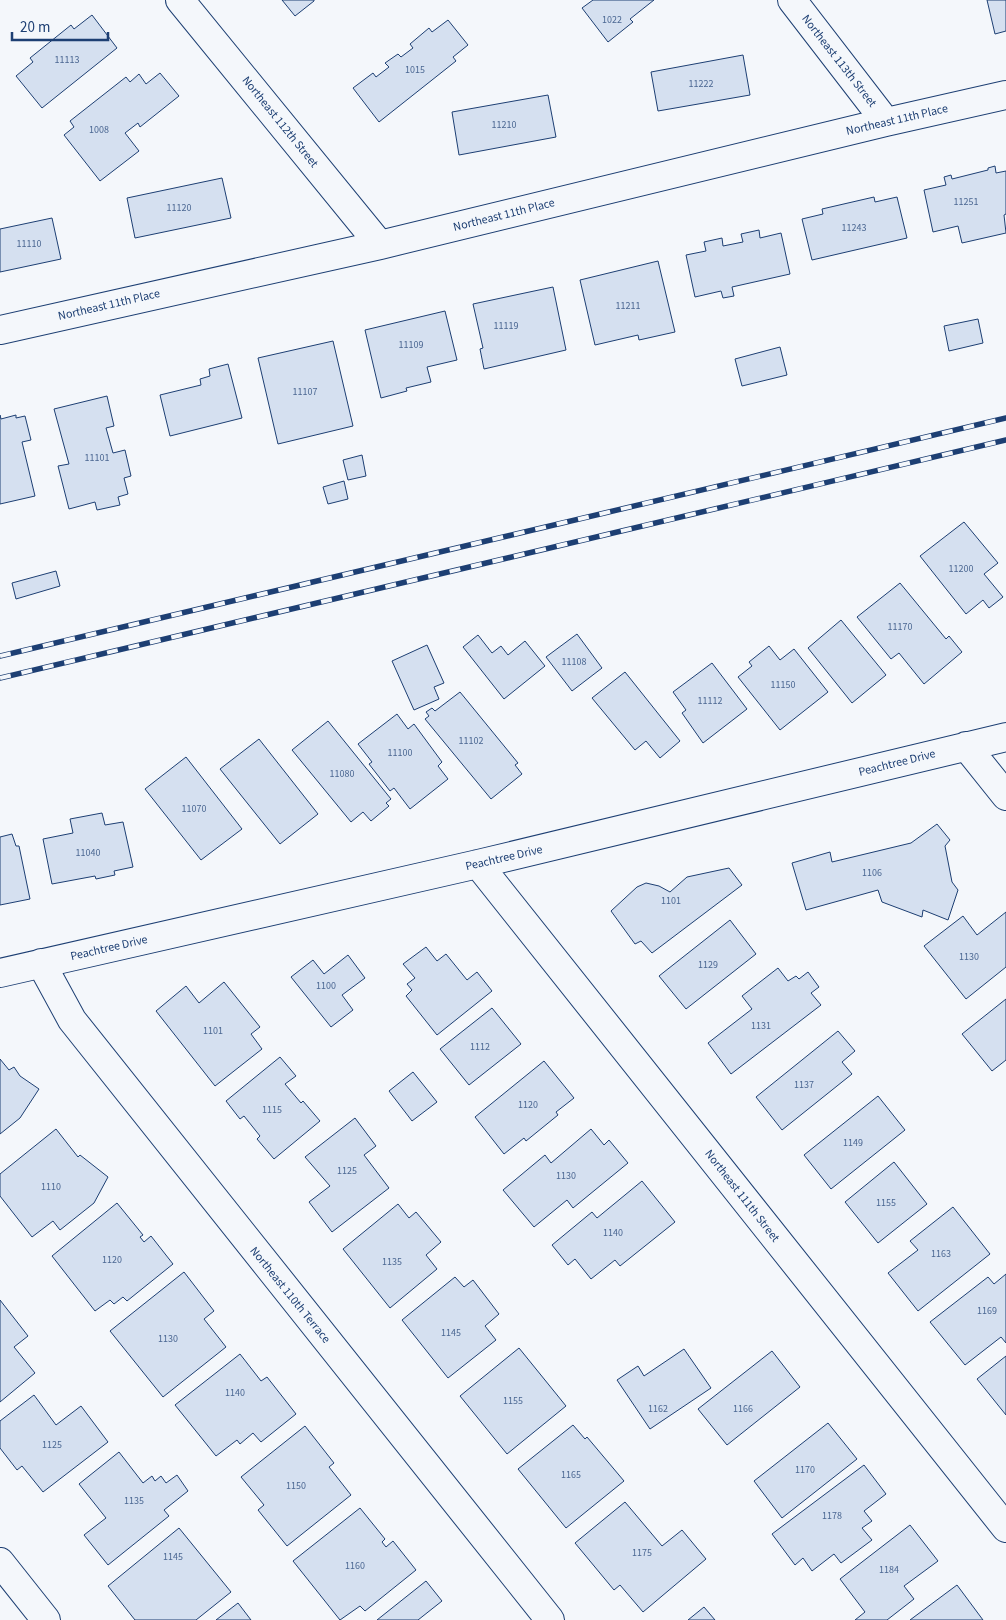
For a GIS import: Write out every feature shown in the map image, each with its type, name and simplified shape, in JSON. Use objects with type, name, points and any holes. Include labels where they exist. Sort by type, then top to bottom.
[{"type":"street","name":"Northeast 112th Street","points":[[180,0],[380,245]]},
{"type":"street","name":"Northeast 113th Street","points":[[792,0],[886,122]]},
{"type":"street","name":"Northeast 11th Place","points":[[0,330],[380,245],[886,122],[1006,96]]},
{"type":"street","name":"Peachtree Drive","points":[[0,973],[478,864],[1006,737]]},
{"type":"street","points":[[966,746],[1006,796]]},
{"type":"street","name":"Northeast 111th Street","points":[[478,864],[1006,1528]]},
{"type":"street","name":"Northeast 110th Terrace","points":[[41,963],[72,1020],[550,1620]]},
{"type":"street","points":[[0,1562],[46,1620]]},
{"type":"building","points":[[282,0],[314,0],[314,1],[295,16]]},
{"type":"building","points":[[593,0],[654,0],[630,19],[633,22],[608,42],[582,8]]},
{"type":"building","points":[[987,0],[1006,0],[1006,31],[995,34]]},
{"type":"building","points":[[92,15],[117,48],[42,108],[16,76],[33,62],[30,58],[71,25],[74,29]]},
{"type":"building","points":[[448,20],[468,45],[453,57],[456,61],[379,122],[353,88],[373,73],[376,77],[389,67],[385,63],[398,54],[401,57],[413,48],[410,44],[429,28],[432,32]]},
{"type":"building","points":[[743,55],[750,95],[658,111],[651,72]]},
{"type":"building","points":[[160,73],[179,96],[140,127],[138,123],[125,133],[139,151],[100,181],[64,135],[74,127],[70,121],[126,77],[130,82],[139,74],[146,84]]},
{"type":"building","points":[[548,95],[556,137],[459,155],[452,112]]},
{"type":"building","points":[[995,166],[996,173],[1006,171],[1006,214],[1004,215],[1006,233],[962,243],[958,226],[933,232],[924,190],[946,185],[944,177],[951,175],[952,179],[988,170],[988,168]]},
{"type":"building","points":[[222,178],[231,218],[135,238],[127,198]]},
{"type":"building","points":[[874,197],[875,202],[897,197],[907,238],[812,260],[802,219],[823,214],[822,209]]},
{"type":"building","points":[[52,218],[61,259],[0,272],[0,229]]},
{"type":"building","points":[[759,230],[760,238],[781,233],[790,274],[732,287],[734,296],[723,298],[721,291],[695,297],[686,255],[706,251],[704,242],[722,238],[723,246],[743,242],[741,234]]},
{"type":"building","points":[[658,261],[675,332],[639,340],[638,335],[595,345],[580,280]]},
{"type":"building","points":[[553,287],[566,350],[484,369],[480,349],[483,348],[473,304]]},
{"type":"building","points":[[445,311],[457,360],[427,367],[431,382],[406,388],[407,391],[381,398],[365,330]]},
{"type":"building","points":[[978,319],[983,343],[949,351],[944,326]]},
{"type":"building","points":[[333,341],[353,426],[278,444],[258,358]]},
{"type":"building","points":[[780,347],[787,375],[742,386],[735,359]]},
{"type":"building","points":[[228,364],[242,418],[170,436],[160,395],[201,385],[200,379],[210,376],[209,369]]},
{"type":"building","points":[[107,396],[114,426],[106,428],[113,453],[125,450],[131,476],[124,478],[128,494],[118,497],[120,505],[97,510],[95,502],[69,509],[58,466],[69,464],[54,409]]},
{"type":"building","points":[[0,415],[1,419],[16,415],[16,418],[25,416],[31,440],[22,442],[35,496],[0,504]]},
{"type":"building","points":[[362,455],[366,476],[348,480],[343,460]]},
{"type":"building","points":[[344,481],[348,499],[328,504],[323,487]]},
{"type":"building","points":[[964,522],[998,563],[984,574],[1003,597],[989,608],[983,600],[966,614],[920,556]]},
{"type":"building","points":[[56,571],[60,586],[16,599],[12,583]]},
{"type":"building","points":[[900,583],[946,639],[949,636],[962,652],[924,684],[899,653],[891,659],[857,617]]},
{"type":"building","points":[[841,620],[886,675],[852,703],[808,648]]},
{"type":"building","points":[[577,634],[602,668],[572,691],[546,657]]},
{"type":"building","points":[[478,635],[492,653],[501,646],[508,655],[525,641],[545,666],[504,699],[463,647]]},
{"type":"building","points":[[427,645],[444,683],[434,687],[439,699],[414,710],[392,661]]},
{"type":"building","points":[[769,646],[780,660],[794,649],[828,692],[780,730],[738,677],[752,666],[749,662]]},
{"type":"building","points":[[712,663],[747,709],[703,743],[682,713],[686,710],[673,692]]},
{"type":"building","points":[[625,672],[680,741],[660,758],[646,741],[635,750],[592,698]]},
{"type":"building","points":[[460,692],[518,763],[515,765],[522,774],[491,799],[425,719],[429,716],[426,712],[432,708],[435,711]]},
{"type":"building","points":[[397,714],[408,729],[414,724],[442,762],[438,766],[448,779],[410,809],[394,788],[390,791],[369,764],[372,762],[358,744]]},
{"type":"building","points":[[328,721],[391,799],[386,803],[389,806],[371,821],[363,812],[351,822],[292,750]]},
{"type":"building","points":[[259,739],[318,814],[280,844],[220,769]]},
{"type":"building","points":[[186,757],[242,829],[201,860],[145,789]]},
{"type":"building","points":[[102,813],[105,825],[123,822],[133,867],[114,871],[115,875],[96,879],[95,876],[52,884],[43,839],[73,833],[70,819]]},
{"type":"building","points":[[937,824],[950,840],[945,846],[952,882],[958,890],[948,920],[923,910],[922,917],[882,902],[878,890],[806,910],[792,863],[830,852],[832,862],[911,843]]},
{"type":"building","points":[[12,834],[16,846],[19,846],[30,899],[0,905],[0,837]]},
{"type":"building","points":[[729,868],[742,885],[652,953],[641,941],[635,944],[611,911],[637,887],[646,883],[659,886],[670,892],[687,877]]},
{"type":"building","points":[[1006,912],[1006,967],[966,999],[924,946],[963,916],[977,935]]},
{"type":"building","points":[[730,920],[756,954],[686,1009],[659,976]]},
{"type":"building","points":[[426,947],[437,961],[446,954],[467,980],[477,972],[492,991],[437,1035],[406,996],[412,990],[407,984],[415,978],[403,964]]},
{"type":"building","points":[[348,955],[365,978],[342,995],[353,1010],[331,1027],[291,977],[313,960],[324,974]]},
{"type":"building","points":[[778,968],[788,981],[796,976],[799,979],[808,972],[819,987],[811,993],[821,1005],[731,1074],[708,1043],[752,1009],[742,996]]},
{"type":"building","points":[[224,982],[260,1027],[251,1034],[262,1049],[215,1086],[156,1011],[186,986],[199,1003]]},
{"type":"building","points":[[1006,999],[1006,1060],[992,1071],[962,1034]]},
{"type":"building","points":[[492,1008],[521,1044],[469,1085],[440,1049]]},
{"type":"building","points":[[838,1031],[855,1051],[842,1062],[852,1074],[782,1130],[756,1097]]},
{"type":"building","points":[[280,1057],[296,1076],[285,1084],[320,1121],[274,1159],[257,1139],[260,1136],[244,1116],[240,1119],[226,1101]]},
{"type":"building","points":[[0,1059],[9,1070],[14,1067],[20,1076],[39,1089],[20,1118],[0,1134]]},
{"type":"building","points":[[544,1061],[574,1098],[556,1112],[558,1115],[526,1141],[524,1138],[504,1154],[475,1117]]},
{"type":"building","points":[[413,1072],[437,1102],[412,1121],[389,1091]]},
{"type":"building","points":[[878,1096],[905,1130],[831,1189],[804,1155]]},
{"type":"building","points":[[355,1118],[376,1146],[364,1155],[389,1188],[332,1232],[309,1202],[330,1186],[305,1157]]},
{"type":"building","points":[[56,1129],[78,1157],[80,1155],[108,1177],[94,1203],[60,1230],[53,1221],[32,1237],[0,1196],[0,1174]]},
{"type":"building","points":[[591,1129],[604,1145],[609,1140],[628,1163],[573,1208],[567,1200],[534,1227],[503,1190],[545,1155],[551,1163]]},
{"type":"building","points":[[894,1162],[927,1204],[878,1243],[845,1202]]},
{"type":"building","points":[[642,1181],[675,1222],[620,1266],[615,1260],[591,1279],[575,1259],[568,1265],[552,1245],[592,1212],[597,1218]]},
{"type":"building","points":[[117,1203],[143,1235],[140,1237],[144,1242],[151,1236],[173,1264],[127,1301],[123,1297],[114,1304],[110,1300],[95,1311],[52,1256]]},
{"type":"building","points":[[398,1204],[409,1218],[416,1212],[441,1242],[426,1255],[437,1269],[390,1308],[343,1249]]},
{"type":"building","points":[[953,1207],[990,1254],[918,1311],[888,1273],[918,1250],[910,1241]]},
{"type":"building","points":[[184,1272],[214,1311],[204,1319],[226,1347],[163,1397],[110,1331]]},
{"type":"building","points":[[1006,1274],[1006,1343],[1001,1337],[965,1365],[930,1322],[988,1277],[994,1284]]},
{"type":"building","points":[[455,1277],[464,1287],[473,1280],[499,1314],[485,1326],[496,1340],[448,1378],[402,1320]]},
{"type":"building","points":[[0,1300],[28,1336],[14,1347],[35,1373],[0,1402]]},
{"type":"building","points":[[519,1348],[566,1406],[507,1454],[460,1396]]},
{"type":"building","points":[[684,1349],[711,1388],[650,1429],[617,1380],[638,1366],[644,1376]]},
{"type":"building","points":[[772,1351],[800,1387],[727,1445],[698,1409]]},
{"type":"building","points":[[240,1354],[261,1381],[267,1377],[296,1414],[261,1442],[253,1433],[240,1444],[237,1440],[216,1456],[175,1405]]},
{"type":"building","points":[[1006,1356],[1006,1415],[977,1379]]},
{"type":"building","points":[[34,1395],[56,1425],[81,1406],[108,1442],[43,1492],[22,1466],[17,1470],[0,1448],[0,1421]]},
{"type":"building","points":[[828,1423],[857,1459],[782,1518],[754,1481]]},
{"type":"building","points":[[573,1425],[585,1439],[587,1437],[624,1481],[566,1528],[518,1469]]},
{"type":"building","points":[[305,1426],[334,1463],[329,1467],[351,1495],[287,1546],[258,1510],[264,1505],[241,1477]]},
{"type":"building","points":[[119,1452],[143,1483],[152,1476],[155,1481],[161,1476],[166,1483],[177,1475],[188,1491],[164,1510],[169,1516],[108,1565],[84,1535],[106,1518],[79,1484]]},
{"type":"building","points":[[864,1465],[886,1494],[864,1511],[872,1521],[862,1528],[872,1540],[841,1563],[834,1554],[812,1571],[803,1558],[795,1565],[772,1534]]},
{"type":"building","points":[[625,1502],[662,1546],[682,1530],[706,1559],[643,1612],[620,1585],[614,1590],[575,1543]]},
{"type":"building","points":[[360,1508],[385,1539],[382,1542],[386,1547],[393,1541],[416,1570],[365,1611],[360,1606],[340,1620],[293,1561]]},
{"type":"building","points":[[910,1525],[938,1561],[904,1586],[914,1599],[887,1620],[855,1620],[865,1612],[840,1579]]},
{"type":"building","points":[[179,1528],[231,1592],[196,1620],[135,1620],[108,1586]]},
{"type":"building","points":[[426,1581],[442,1601],[418,1620],[377,1620]]},
{"type":"building","points":[[957,1585],[983,1620],[910,1620]]},
{"type":"building","points":[[238,1603],[251,1620],[216,1620]]},
{"type":"building","points":[[704,1607],[715,1620],[688,1620]]},
{"type":"railway","points":[[0,656],[1006,418]]},
{"type":"railway","points":[[0,678],[1006,440]]}]
